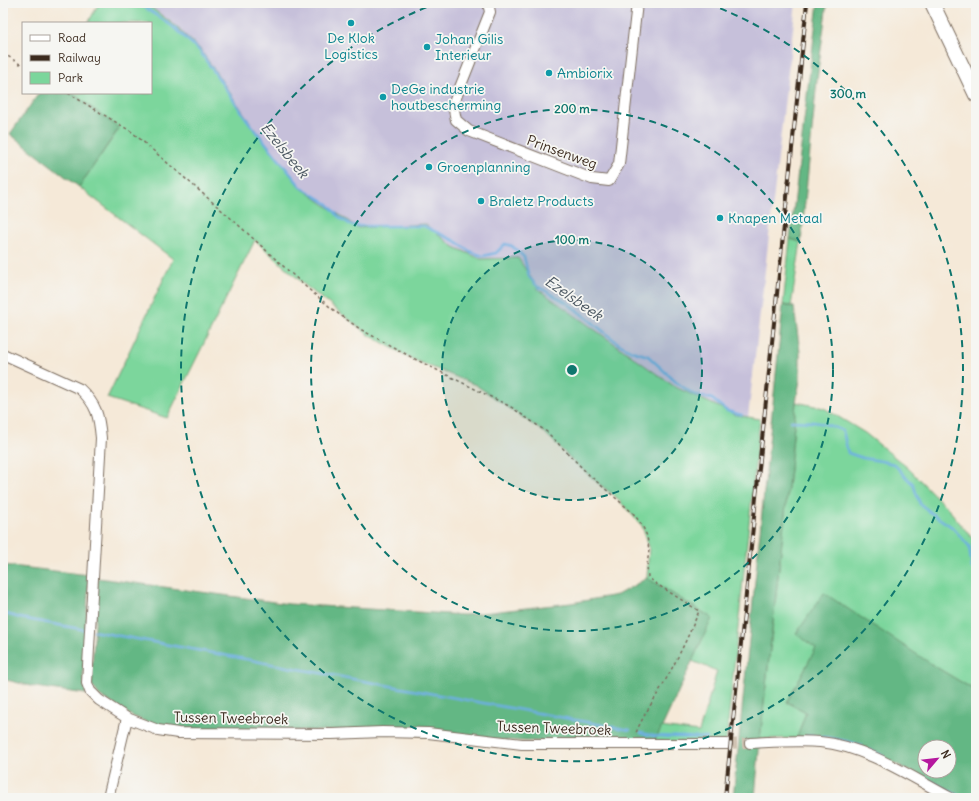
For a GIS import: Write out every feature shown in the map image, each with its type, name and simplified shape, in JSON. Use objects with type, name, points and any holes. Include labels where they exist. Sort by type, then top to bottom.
[{"type":"street","name":"Prinsenweg","points":[[488,3],[490,12],[453,105],[456,120],[469,131],[592,179],[609,181],[619,164],[637,3]]},
{"type":"street","points":[[932,3],[976,95]]},
{"type":"street","name":"Tussen Tweebroek","points":[[3,354],[80,389],[89,398],[98,414],[100,420],[101,438],[87,684],[90,691],[99,700],[127,718],[158,730],[178,733],[332,734],[382,732],[428,733],[522,744],[727,744]]},
{"type":"street","points":[[108,798],[127,718]]},
{"type":"street","points":[[750,743],[821,742],[852,748],[880,760],[952,798]]},
{"type":"path","points":[[3,53],[22,65]]},
{"type":"path","points":[[70,94],[132,132],[336,312],[360,329],[412,358],[512,407],[547,432],[588,474],[632,513],[642,525],[647,536],[649,550],[647,566],[648,577],[699,611],[682,650],[665,681],[640,720],[631,744]]},
{"type":"shaded area","points":[[145,3],[796,3],[748,417],[736,415],[675,387],[539,290],[518,258],[482,259],[454,248],[425,224],[358,228],[300,187],[173,24]]},
{"type":"green space","points":[[99,3],[145,3],[173,24],[200,49],[250,122],[300,187],[358,228],[425,224],[454,247],[481,259],[518,258],[539,290],[675,387],[736,415],[760,419],[726,742],[654,742],[661,727],[699,732],[717,671],[692,661],[712,618],[647,578],[649,547],[642,526],[614,495],[573,461],[545,433],[476,385],[412,359],[369,335],[307,287],[255,240],[167,418],[107,398],[173,259],[79,187],[119,129],[73,94],[152,94],[152,22],[89,22]]},
{"type":"green space","points":[[818,3],[827,3],[817,80],[801,242],[790,239]]},
{"type":"green space","points":[[38,94],[73,94],[119,128],[79,187],[10,134]]},
{"type":"green space","points":[[790,239],[801,242],[791,306],[783,305]]},
{"type":"green space","points":[[783,305],[794,307],[800,352],[800,380],[796,402],[755,798],[733,798]]},
{"type":"green space","points":[[796,402],[824,408],[865,433],[908,468],[950,511],[976,543],[976,691],[936,667],[816,648],[787,702],[806,712],[797,738],[760,739]]},
{"type":"green space","points":[[3,565],[89,575],[83,679],[86,694],[35,687],[3,679]]},
{"type":"green space","points":[[98,578],[289,604],[464,615],[571,603],[617,595],[647,578],[712,618],[654,742],[521,741],[355,731],[179,730],[159,727],[132,716],[99,695],[91,684]]},
{"type":"green space","points":[[824,593],[936,667],[976,691],[976,798],[962,798],[925,779],[957,779],[957,739],[917,739],[917,775],[873,752],[843,740],[820,737],[797,738],[806,712],[787,702],[816,648],[796,634]]},
{"type":"waterway","name":"Ezelsbeek","points":[[139,3],[172,26],[199,50],[248,121],[301,187],[328,204],[339,217],[351,225],[359,226],[424,226],[455,241],[471,252],[483,256],[496,253],[505,244],[512,246],[524,257],[529,277],[537,286],[567,303],[619,344],[632,351],[648,356],[676,382],[693,394],[712,399],[727,411],[742,415]]},
{"type":"waterway","name":"Ezelsbeek","points":[[791,421],[818,423],[836,428],[843,431],[848,453],[863,458],[894,464],[913,484],[920,504],[952,527],[969,546],[972,568],[976,573]]},
{"type":"waterway","points":[[3,613],[20,618],[86,630]]},
{"type":"waterway","points":[[93,631],[630,730]]},
{"type":"waterway","points":[[641,733],[654,736],[707,738]]},
{"type":"waterway","points":[[807,736],[848,741],[861,745]]},
{"type":"waterway","points":[[871,750],[883,756]]},
{"type":"waterway","points":[[927,779],[963,798]]},
{"type":"tunnel","points":[[727,744],[750,743]]},
{"type":"railway","points":[[725,798],[807,3]]},
{"type":"place","name":"De Klok Logistics","points":[[351,23]]},
{"type":"place","name":"Johan Gilis Interieur","points":[[427,47]]},
{"type":"place","name":"Ambiorix","points":[[549,73]]},
{"type":"place","name":"DeGe industrie houtbescherming","points":[[383,97]]},
{"type":"place","name":"Groenplanning","points":[[429,167]]},
{"type":"place","name":"Braletz Products","points":[[481,201]]},
{"type":"place","name":"Knapen Metaal","points":[[720,218]]}]
